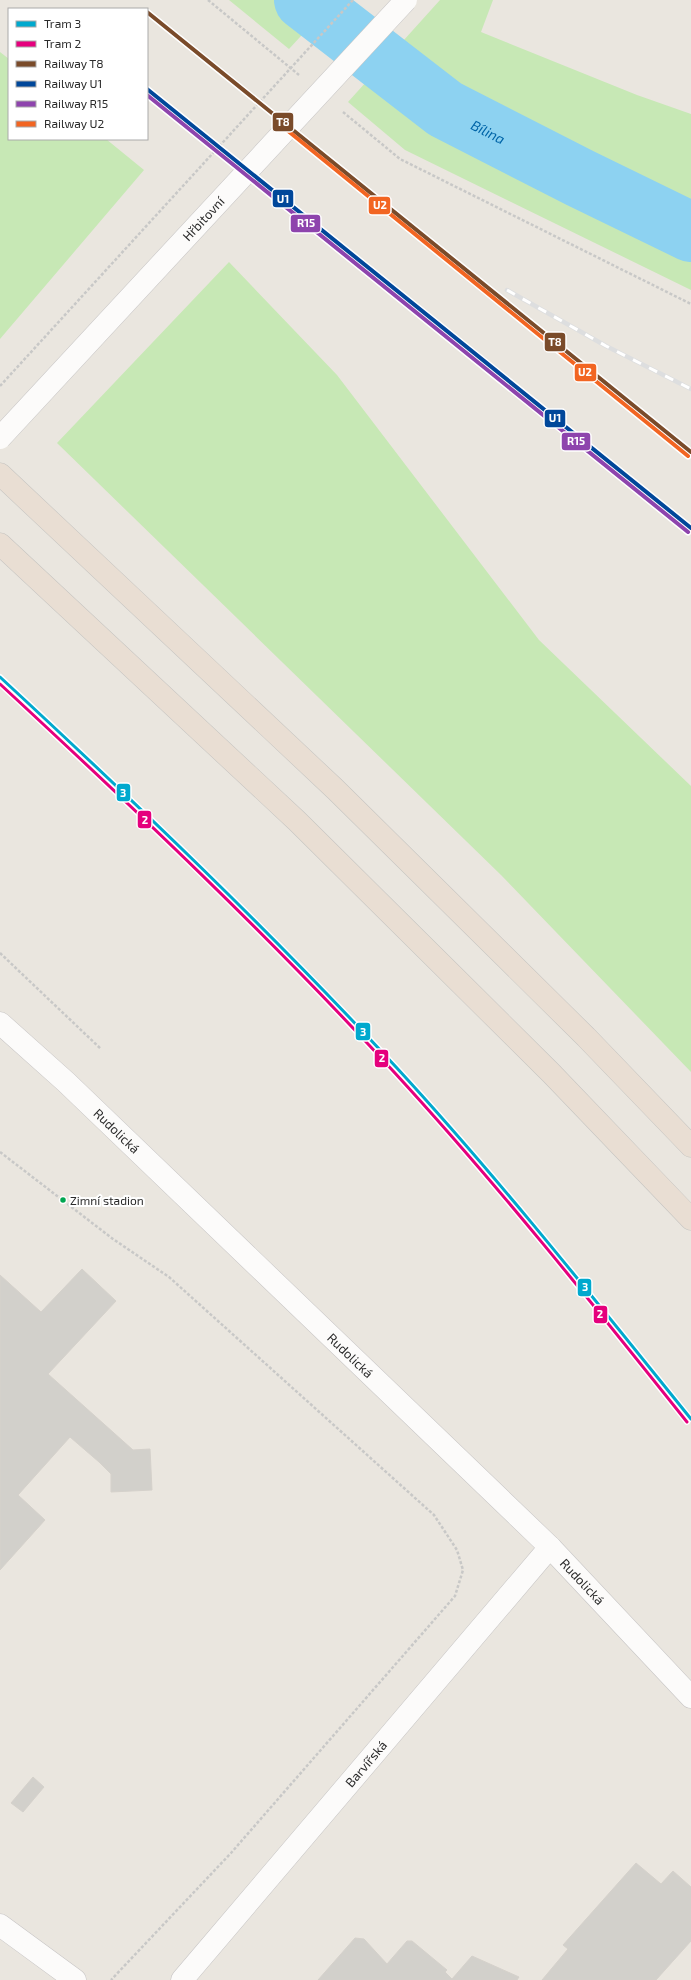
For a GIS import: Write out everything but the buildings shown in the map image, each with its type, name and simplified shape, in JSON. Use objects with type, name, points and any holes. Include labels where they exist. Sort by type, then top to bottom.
[{"type":"highway","points":[[0,474],[335,789],[586,1037],[691,1146]]},
{"type":"highway","points":[[0,544],[297,822],[551,1073],[691,1219]]},
{"type":"street","name":"Hřbitovní","points":[[0,438],[406,0]]},
{"type":"street","name":"Rudolická","points":[[0,1023],[66,1082],[550,1547],[691,1697]]},
{"type":"street","name":"Barvířská","points":[[182,1980],[550,1547]]},
{"type":"street","points":[[0,1925],[75,1980]]},
{"type":"path","points":[[208,0],[304,80]]},
{"type":"path","points":[[0,386],[352,0]]},
{"type":"path","points":[[340,110],[400,159],[691,304]]},
{"type":"path","points":[[0,953],[101,1049]]},
{"type":"path","points":[[0,1152],[113,1239],[169,1277],[434,1515],[457,1550],[463,1570],[455,1596],[231,1853],[111,1980]]},
{"type":"green space","points":[[229,0],[334,0],[289,49]]},
{"type":"green space","points":[[440,0],[493,0],[481,32],[637,95],[691,114],[691,290],[405,150],[348,102]]},
{"type":"green space","points":[[0,52],[8,58],[8,140],[107,140],[144,170],[0,339]]},
{"type":"green space","points":[[229,262],[337,375],[539,640],[691,786],[691,1072],[501,875],[57,443]]},
{"type":"waterway","name":"Bílina","points":[[304,0],[445,109],[580,178],[691,232]]},
{"type":"railway","points":[[507,290],[606,346],[691,389]]},
{"type":"tram line","name":"3","points":[[0,677],[202,868],[300,966],[396,1067],[510,1197],[691,1419]]},
{"type":"tram line","name":"2","points":[[0,684],[201,874],[347,1021],[470,1157],[580,1288],[687,1422]]},
{"type":"rail line","name":"T8","points":[[148,13],[691,452]]},
{"type":"rail line","name":"U1","points":[[148,90],[691,528]]},
{"type":"rail line","name":"R15","points":[[148,96],[688,532]]},
{"type":"rail line","name":"U2","points":[[277,122],[688,456]]},
{"type":"place","name":"Zimní stadion","points":[[63,1200]]}]
